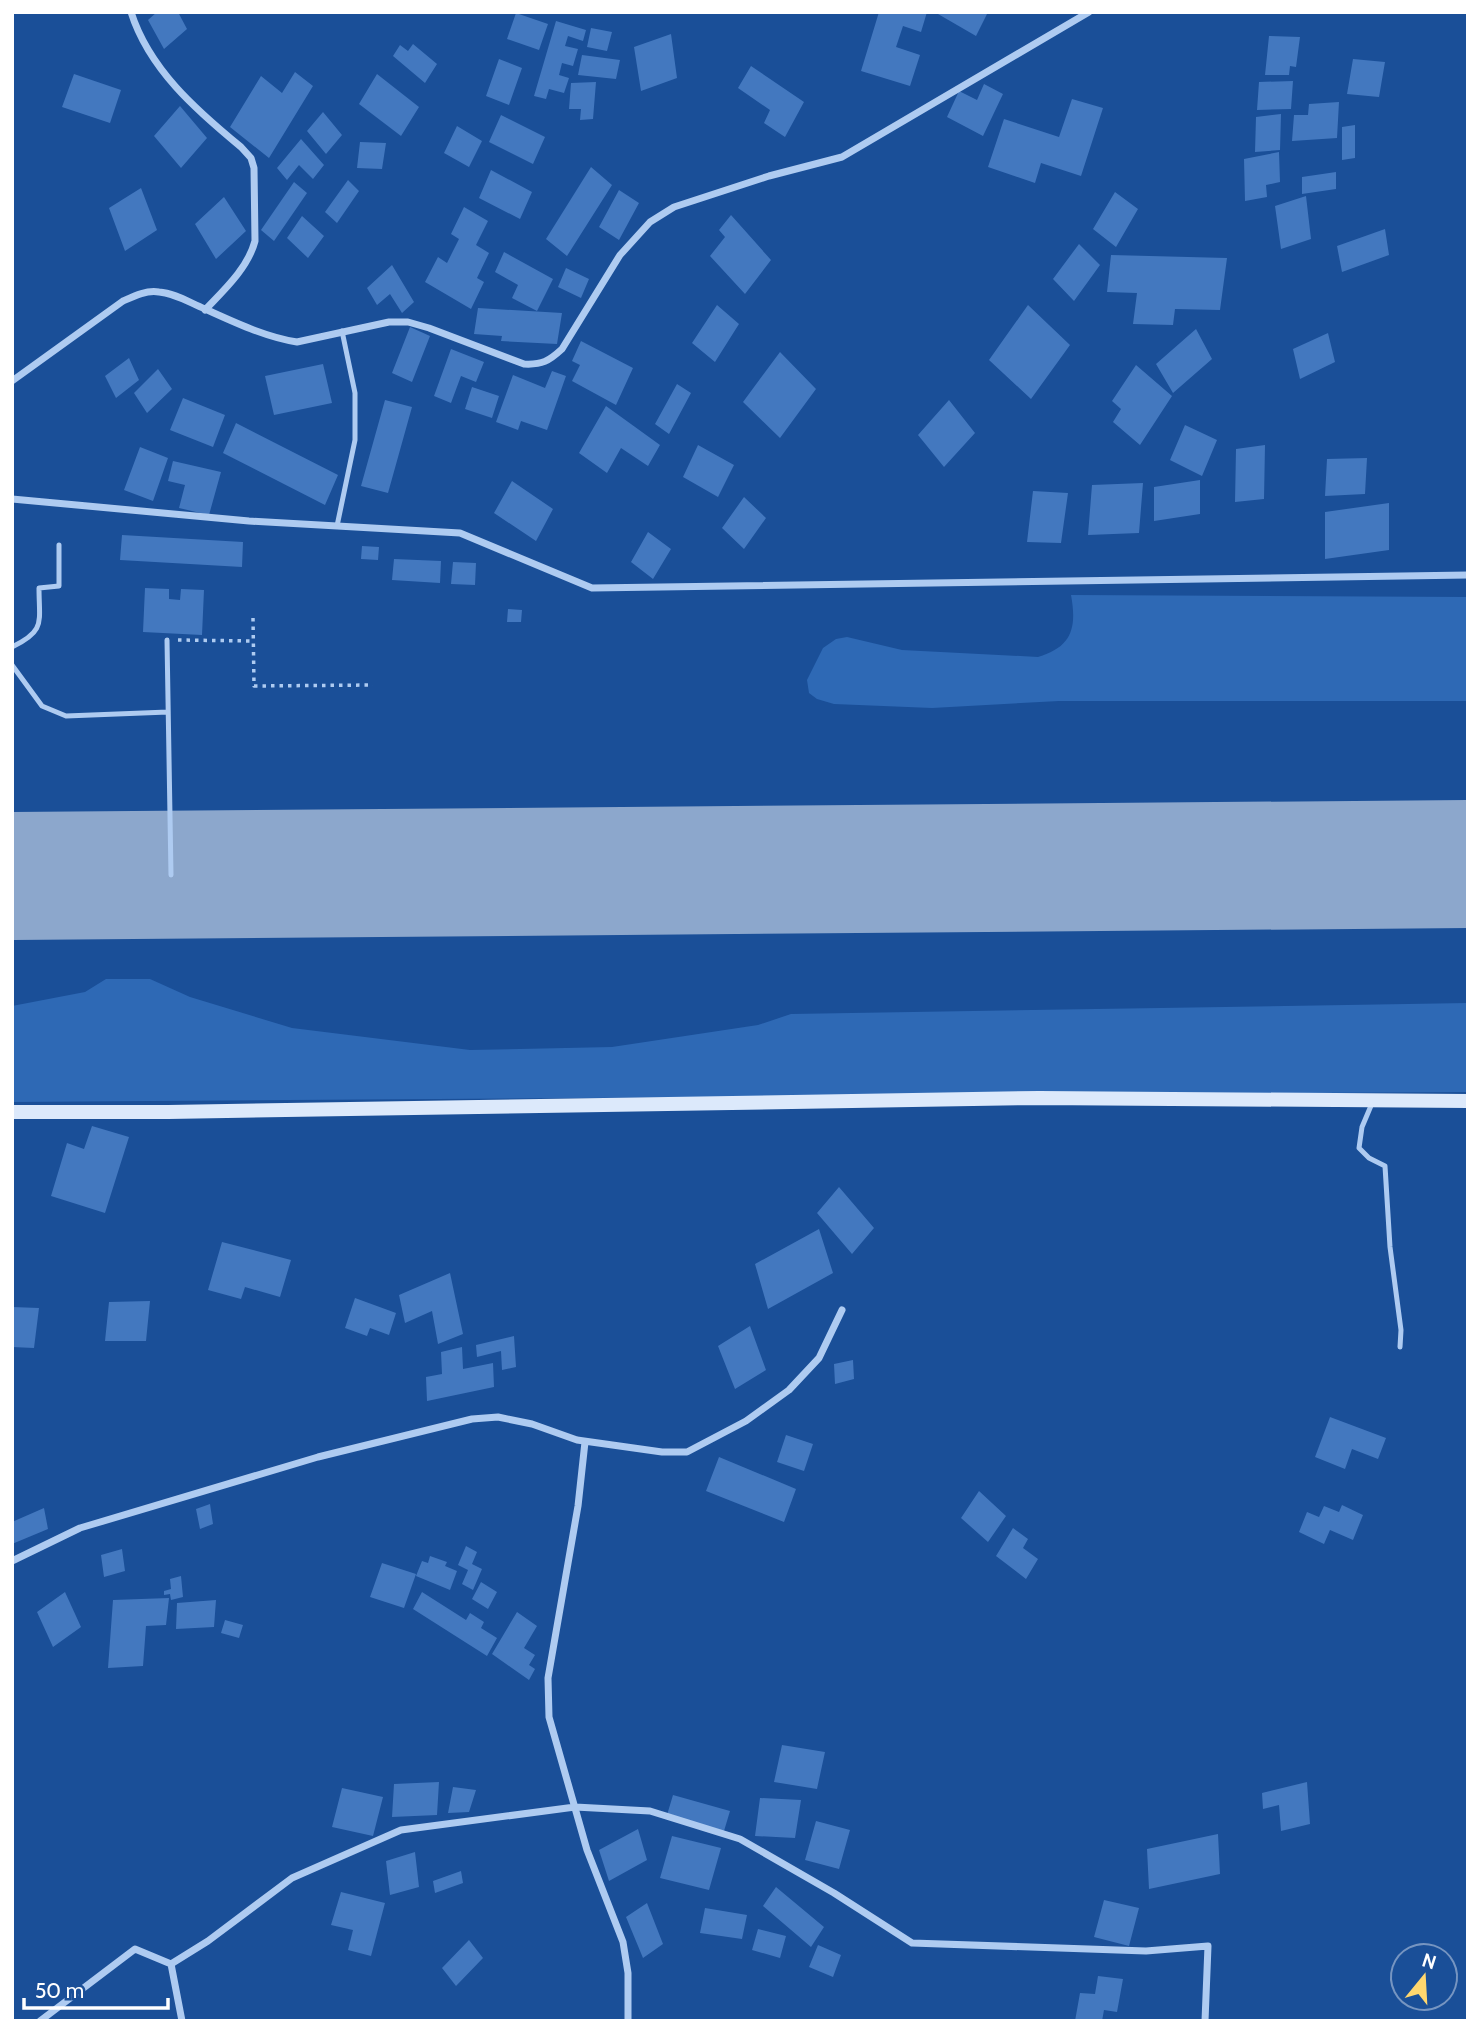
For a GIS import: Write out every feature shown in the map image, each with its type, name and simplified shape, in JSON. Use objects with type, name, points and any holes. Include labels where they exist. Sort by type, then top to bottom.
[{"type":"street","points":[[131,12],[151,56],[172,83],[241,147],[251,158],[254,169],[253,251],[205,310]]},
{"type":"street","points":[[12,381],[123,301],[141,293],[159,292],[286,340],[297,342],[389,322],[408,322],[524,363],[540,365],[562,349],[620,255],[650,222],[674,207],[769,176],[842,157],[1089,12]]},
{"type":"street","points":[[12,499],[249,521],[460,533],[592,588],[1468,575]]},
{"type":"street","points":[[12,1111],[168,1112],[1039,1098],[1468,1101]]},
{"type":"street","points":[[12,1560],[80,1528],[318,1457],[472,1419],[498,1417],[532,1424],[585,1442],[662,1452],[687,1452],[746,1420],[789,1390],[819,1358],[842,1310]]},
{"type":"street","points":[[585,1442],[578,1506],[548,1678],[549,1717],[587,1850],[623,1942],[628,1973],[628,2021]]},
{"type":"street","points":[[171,1964],[208,1941],[292,1878],[401,1830],[575,1808],[650,1811],[740,1839],[834,1893],[912,1943],[1146,1951],[1208,1946],[1205,2021]]},
{"type":"street","points":[[40,2021],[135,1950],[171,1964]]},
{"type":"street","points":[[171,1964],[182,2021]]},
{"type":"lane","points":[[337,526],[355,440],[355,393],[342,331]]},
{"type":"lane","points":[[12,647],[36,633],[39,625],[39,588],[59,586],[59,545]]},
{"type":"lane","points":[[167,640],[171,875]]},
{"type":"lane","points":[[12,665],[42,706],[66,716],[168,712]]},
{"type":"lane","points":[[1373,1101],[1362,1127],[1359,1148],[1369,1158],[1385,1166],[1390,1247],[1401,1330],[1400,1347]]},
{"type":"path","points":[[253,618],[254,687],[373,685]]},
{"type":"path","points":[[167,640],[253,641]]},
{"type":"shaded area","points":[[1071,595],[1468,597],[1468,701],[1059,701],[932,708],[834,704],[817,699],[809,693],[807,680],[823,648],[836,639],[847,637],[902,650],[1038,657],[1049,653],[1070,635],[1073,617]]},
{"type":"shaded area","points":[[106,979],[150,979],[190,997],[292,1028],[470,1050],[612,1047],[758,1025],[791,1014],[1468,1003],[1468,1092],[12,1102],[12,1006],[85,992]]},
{"type":"building","points":[[157,12],[178,12],[187,29],[164,49],[148,20]]},
{"type":"building","points":[[879,12],[927,12],[921,32],[903,26],[896,47],[920,55],[910,86],[861,71]]},
{"type":"building","points":[[516,13],[548,24],[539,50],[507,39]]},
{"type":"building","points":[[938,14],[987,14],[976,36]]},
{"type":"building","points":[[556,21],[586,30],[583,41],[568,36],[565,46],[578,49],[573,66],[562,63],[559,75],[569,78],[564,93],[549,89],[546,99],[534,96]]},
{"type":"building","points":[[591,28],[612,32],[607,51],[587,47]]},
{"type":"building","points":[[671,34],[677,78],[641,91],[634,47]]},
{"type":"building","points":[[1269,36],[1300,37],[1296,67],[1290,66],[1289,75],[1265,75]]},
{"type":"building","points":[[413,44],[437,64],[425,83],[393,56],[400,45],[408,51]]},
{"type":"building","points":[[582,55],[620,60],[616,79],[578,75]]},
{"type":"building","points":[[499,59],[522,68],[509,105],[486,96]]},
{"type":"building","points":[[1353,59],[1385,62],[1379,97],[1347,94]]},
{"type":"building","points":[[751,66],[804,102],[785,137],[764,123],[770,110],[738,88]]},
{"type":"building","points":[[295,72],[313,86],[269,158],[230,127],[261,76],[282,93]]},
{"type":"building","points":[[74,74],[121,90],[110,123],[62,107]]},
{"type":"building","points":[[377,74],[419,107],[401,136],[359,104]]},
{"type":"building","points":[[1293,81],[1291,109],[1257,110],[1259,82]]},
{"type":"building","points":[[596,82],[593,119],[580,120],[581,109],[569,109],[571,83]]},
{"type":"building","points":[[984,84],[1003,94],[983,136],[947,117],[959,91],[977,100]]},
{"type":"building","points":[[1072,99],[1103,108],[1081,176],[1041,163],[1035,183],[988,167],[1004,119],[1059,137]]},
{"type":"building","points":[[1339,102],[1337,138],[1292,141],[1294,115],[1308,115],[1309,104]]},
{"type":"building","points":[[180,106],[207,138],[181,168],[154,136]]},
{"type":"building","points":[[323,112],[342,135],[326,154],[307,131]]},
{"type":"building","points":[[1281,114],[1280,150],[1255,152],[1256,117]]},
{"type":"building","points":[[501,115],[545,137],[533,164],[489,142]]},
{"type":"building","points":[[1355,125],[1355,158],[1342,160],[1342,127]]},
{"type":"building","points":[[457,126],[482,141],[469,167],[444,153]]},
{"type":"building","points":[[301,139],[324,165],[313,179],[299,165],[287,180],[277,168]]},
{"type":"building","points":[[360,142],[386,143],[382,169],[357,168]]},
{"type":"building","points":[[1279,152],[1280,182],[1266,185],[1267,197],[1245,201],[1244,159]]},
{"type":"building","points":[[591,167],[612,185],[567,256],[546,239]]},
{"type":"building","points":[[491,170],[532,192],[520,219],[479,198]]},
{"type":"building","points":[[1336,172],[1336,189],[1302,194],[1302,177]]},
{"type":"building","points":[[348,180],[359,191],[337,223],[325,212]]},
{"type":"building","points":[[294,182],[307,193],[274,241],[261,230]]},
{"type":"building","points":[[141,188],[157,230],[125,251],[109,208]]},
{"type":"building","points":[[619,190],[639,203],[619,240],[599,227]]},
{"type":"building","points":[[1115,192],[1138,209],[1116,247],[1093,229]]},
{"type":"building","points":[[1306,196],[1311,239],[1281,249],[1275,206]]},
{"type":"building","points":[[224,197],[246,231],[216,259],[195,224]]},
{"type":"building","points":[[464,207],[488,221],[476,245],[489,253],[477,278],[484,282],[471,309],[425,282],[438,257],[447,263],[459,239],[451,234]]},
{"type":"building","points":[[731,215],[771,260],[745,294],[710,256],[725,237],[719,230]]},
{"type":"building","points":[[302,216],[324,236],[308,258],[287,238]]},
{"type":"building","points":[[1385,229],[1389,255],[1342,272],[1337,246]]},
{"type":"building","points":[[1079,244],[1100,265],[1074,301],[1053,279]]},
{"type":"building","points":[[504,252],[553,279],[537,311],[512,298],[518,285],[495,272]]},
{"type":"building","points":[[1111,255],[1227,258],[1220,310],[1175,309],[1173,325],[1133,324],[1137,293],[1107,292]]},
{"type":"building","points":[[392,265],[414,302],[402,313],[390,294],[377,305],[367,288]]},
{"type":"building","points":[[566,268],[589,279],[581,298],[558,287]]},
{"type":"building","points":[[717,305],[739,324],[715,362],[692,343]]},
{"type":"building","points":[[1028,305],[1070,345],[1031,399],[989,360]]},
{"type":"building","points":[[478,308],[562,313],[557,344],[501,341],[502,336],[474,334]]},
{"type":"building","points":[[410,327],[430,336],[412,382],[392,373]]},
{"type":"building","points":[[1196,329],[1212,359],[1173,393],[1156,364]]},
{"type":"building","points":[[1328,333],[1335,362],[1300,379],[1293,349]]},
{"type":"building","points":[[581,341],[633,368],[616,405],[572,381],[580,365],[572,361]]},
{"type":"building","points":[[451,349],[484,362],[476,382],[461,376],[451,403],[434,396]]},
{"type":"building","points":[[780,352],[816,389],[780,438],[743,402]]},
{"type":"building","points":[[129,358],[139,380],[116,398],[105,376]]},
{"type":"building","points":[[323,364],[332,403],[274,415],[265,376]]},
{"type":"building","points":[[1136,365],[1172,396],[1140,445],[1113,422],[1121,409],[1112,401]]},
{"type":"building","points":[[158,369],[172,389],[147,413],[134,393]]},
{"type":"building","points":[[552,371],[566,376],[547,430],[521,421],[518,430],[496,422],[513,375],[545,388]]},
{"type":"building","points":[[677,384],[691,393],[669,434],[655,424]]},
{"type":"building","points":[[472,387],[499,396],[492,418],[465,409]]},
{"type":"building","points":[[183,398],[225,415],[213,447],[170,430]]},
{"type":"building","points":[[385,400],[412,407],[388,493],[361,486]]},
{"type":"building","points":[[949,400],[975,433],[944,467],[918,435]]},
{"type":"building","points":[[606,406],[660,445],[648,466],[621,448],[607,473],[579,453]]},
{"type":"building","points":[[236,423],[338,475],[325,505],[223,453]]},
{"type":"building","points":[[1185,425],[1217,440],[1202,476],[1170,460]]},
{"type":"building","points":[[698,445],[734,465],[718,497],[683,477]]},
{"type":"building","points":[[1265,445],[1264,499],[1235,502],[1236,449]]},
{"type":"building","points":[[140,447],[168,458],[153,501],[124,490]]},
{"type":"building","points":[[1367,458],[1365,494],[1325,496],[1327,459]]},
{"type":"building","points":[[173,461],[221,472],[209,515],[179,508],[185,485],[168,481]]},
{"type":"building","points":[[1200,480],[1200,514],[1154,521],[1154,487]]},
{"type":"building","points":[[512,481],[553,509],[536,541],[494,513]]},
{"type":"building","points":[[1143,483],[1139,533],[1088,535],[1092,485]]},
{"type":"building","points":[[1033,491],[1068,493],[1061,543],[1027,542]]},
{"type":"building","points":[[744,497],[766,518],[744,549],[722,528]]},
{"type":"building","points":[[1389,503],[1389,550],[1325,559],[1325,512]]},
{"type":"building","points":[[648,532],[671,549],[653,579],[631,562]]},
{"type":"building","points":[[122,535],[243,542],[242,567],[120,560]]},
{"type":"building","points":[[362,546],[379,547],[378,560],[361,559]]},
{"type":"building","points":[[394,559],[441,561],[440,583],[392,580]]},
{"type":"building","points":[[453,562],[476,563],[475,585],[451,584]]},
{"type":"building","points":[[145,588],[169,589],[169,599],[180,600],[181,589],[204,590],[202,635],[143,632]]},
{"type":"building","points":[[508,609],[522,610],[521,622],[507,622]]},
{"type":"building","points":[[92,1126],[129,1137],[105,1213],[51,1196],[67,1143],[84,1149]]},
{"type":"building","points":[[839,1187],[874,1228],[852,1254],[817,1213]]},
{"type":"building","points":[[819,1229],[833,1273],[768,1309],[755,1264]]},
{"type":"building","points":[[222,1242],[291,1260],[280,1297],[245,1287],[241,1299],[208,1290]]},
{"type":"building","points":[[450,1273],[463,1334],[438,1344],[432,1311],[405,1323],[399,1295]]},
{"type":"building","points":[[355,1298],[396,1313],[389,1335],[370,1328],[367,1336],[345,1328]]},
{"type":"building","points":[[150,1301],[146,1341],[105,1341],[109,1302]]},
{"type":"building","points":[[12,1307],[39,1308],[34,1348],[12,1347]]},
{"type":"building","points":[[750,1326],[766,1370],[735,1389],[718,1346]]},
{"type":"building","points":[[514,1336],[516,1367],[502,1370],[501,1351],[477,1357],[476,1345]]},
{"type":"building","points":[[462,1347],[463,1369],[493,1363],[494,1387],[427,1401],[426,1377],[442,1374],[441,1352]]},
{"type":"building","points":[[853,1360],[854,1379],[835,1384],[834,1364]]},
{"type":"building","points":[[1330,1417],[1386,1438],[1378,1459],[1352,1449],[1345,1469],[1315,1457]]},
{"type":"building","points":[[786,1435],[813,1444],[804,1471],[777,1462]]},
{"type":"building","points":[[719,1457],[796,1489],[784,1522],[706,1491]]},
{"type":"building","points":[[979,1491],[1006,1516],[988,1542],[961,1518]]},
{"type":"building","points":[[210,1504],[213,1524],[200,1529],[196,1509]]},
{"type":"building","points":[[1342,1505],[1363,1515],[1353,1540],[1330,1530],[1324,1544],[1299,1532],[1307,1512],[1319,1517],[1324,1506],[1339,1512]]},
{"type":"building","points":[[44,1508],[48,1529],[12,1544],[12,1522]]},
{"type":"building","points":[[1013,1528],[1028,1539],[1023,1548],[1038,1559],[1026,1579],[996,1556]]},
{"type":"building","points":[[466,1546],[477,1552],[472,1564],[482,1569],[473,1590],[462,1584],[468,1570],[458,1565]]},
{"type":"building","points":[[122,1549],[125,1571],[104,1577],[101,1555]]},
{"type":"building","points":[[430,1556],[447,1562],[445,1566],[457,1571],[450,1590],[416,1576],[422,1561],[428,1563]]},
{"type":"building","points":[[382,1563],[416,1574],[404,1608],[370,1597]]},
{"type":"building","points":[[181,1576],[183,1597],[171,1600],[170,1594],[164,1595],[164,1591],[171,1589],[170,1579]]},
{"type":"building","points":[[481,1582],[497,1592],[488,1609],[472,1599]]},
{"type":"building","points":[[65,1592],[81,1627],[53,1647],[37,1612]]},
{"type":"building","points":[[422,1592],[466,1620],[470,1613],[484,1622],[481,1628],[497,1638],[487,1656],[413,1609]]},
{"type":"building","points":[[169,1598],[166,1625],[146,1626],[143,1666],[108,1668],[113,1600]]},
{"type":"building","points":[[216,1600],[214,1627],[176,1629],[177,1603]]},
{"type":"building","points":[[517,1612],[537,1626],[524,1648],[535,1655],[529,1665],[535,1669],[529,1680],[492,1654]]},
{"type":"building","points":[[225,1620],[243,1625],[239,1638],[221,1633]]},
{"type":"building","points":[[782,1745],[825,1752],[817,1789],[774,1782]]},
{"type":"building","points":[[439,1782],[437,1815],[392,1817],[394,1784]]},
{"type":"building","points":[[1307,1782],[1310,1824],[1281,1831],[1279,1805],[1263,1809],[1262,1793]]},
{"type":"building","points":[[453,1787],[476,1790],[469,1812],[448,1813]]},
{"type":"building","points":[[342,1788],[383,1797],[373,1836],[332,1827]]},
{"type":"building","points":[[673,1795],[730,1811],[724,1831],[667,1815]]},
{"type":"building","points":[[760,1798],[801,1800],[795,1838],[755,1836]]},
{"type":"building","points":[[816,1821],[850,1830],[839,1869],[805,1860]]},
{"type":"building","points":[[638,1829],[647,1860],[609,1881],[599,1850]]},
{"type":"building","points":[[1218,1834],[1220,1874],[1149,1889],[1147,1849]]},
{"type":"building","points":[[672,1836],[721,1848],[709,1890],[660,1878]]},
{"type":"building","points":[[415,1852],[419,1887],[390,1895],[386,1861]]},
{"type":"building","points":[[461,1871],[463,1883],[435,1893],[433,1881]]},
{"type":"building","points":[[776,1887],[824,1927],[811,1947],[763,1906]]},
{"type":"building","points":[[341,1892],[385,1903],[371,1956],[348,1950],[353,1930],[331,1925]]},
{"type":"building","points":[[1104,1900],[1139,1908],[1129,1946],[1094,1937]]},
{"type":"building","points":[[647,1903],[663,1944],[643,1958],[626,1917]]},
{"type":"building","points":[[705,1908],[747,1915],[742,1939],[700,1933]]},
{"type":"building","points":[[758,1929],[786,1936],[780,1958],[752,1950]]},
{"type":"building","points":[[469,1940],[483,1958],[456,1986],[442,1968]]},
{"type":"building","points":[[818,1945],[841,1955],[833,1977],[809,1967]]},
{"type":"building","points":[[1098,1976],[1123,1979],[1117,2012],[1104,2010],[1102,2021],[1075,2021],[1080,1993],[1095,1994]]},
{"type":"runway","points":[[12,876],[1468,864]]}]
